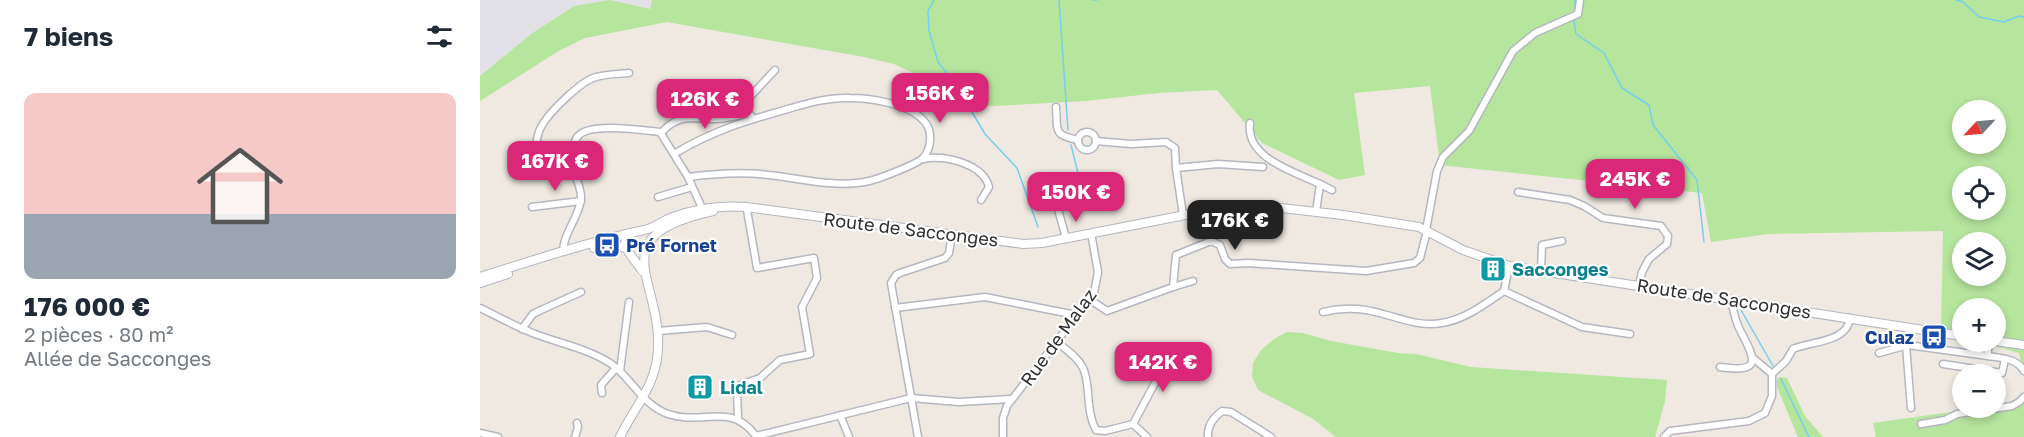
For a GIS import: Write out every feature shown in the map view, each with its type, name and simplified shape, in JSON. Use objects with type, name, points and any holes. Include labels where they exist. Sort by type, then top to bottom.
[{"type":"street","points":[[1173,287],[1176,255],[1211,241],[1220,245],[1230,264],[1248,263],[1366,271],[1414,262],[1420,258],[1437,171],[1443,157],[1469,131],[1513,51],[1535,33],[1578,14],[1580,0]]},
{"type":"street","points":[[751,116],[746,104],[747,100],[775,70]]},
{"type":"street","points":[[573,156],[539,150],[536,144],[540,128],[549,116],[589,80],[629,73]]},
{"type":"street","points":[[661,133],[667,126],[683,117],[716,119],[751,116],[830,98],[876,100],[899,106],[923,120],[930,136],[922,159]]},
{"type":"street","points":[[1056,107],[1058,133],[1078,140]]},
{"type":"street","points":[[674,154],[704,136],[751,116]]},
{"type":"street","points":[[1250,123],[1249,135],[1262,153],[1273,161],[1332,190]]},
{"type":"street","points":[[563,252],[564,243],[581,201],[573,168],[577,137],[586,132],[605,128],[661,133]]},
{"type":"street","points":[[1078,140],[1083,133],[1088,132],[1096,141]]},
{"type":"street","points":[[661,133],[706,210]]},
{"type":"street","points":[[1078,140],[1078,144],[1084,150],[1092,148],[1096,141]]},
{"type":"street","points":[[1096,141],[1131,144],[1166,142],[1175,148],[1183,216]]},
{"type":"street","points":[[687,177],[734,172],[842,184],[884,177],[922,159],[948,159],[973,169],[984,178],[989,187],[981,200]]},
{"type":"street","points":[[1176,168],[1218,164],[1263,167]]},
{"type":"street","points":[[1316,212],[1320,184]]},
{"type":"street","points":[[658,197],[693,187]]},
{"type":"street","points":[[1052,188],[1066,238]]},
{"type":"street","points":[[1518,192],[1570,200],[1603,218],[1661,226],[1668,236],[1667,244],[1649,259],[1642,272],[1640,285]]},
{"type":"street","points":[[532,207],[581,201]]},
{"type":"street","name":"Route de Sacconges","points":[[480,277],[651,228],[672,217],[730,206],[1023,244],[1042,243],[1237,205],[1254,205],[1419,227],[1463,250],[1509,266],[1952,334]]},
{"type":"street","name":"Route de Sacconges","points":[[649,243],[656,232],[697,216],[706,210]]},
{"type":"street","points":[[738,419],[737,392],[740,385],[759,378],[780,360],[810,354],[802,307],[817,278],[814,258],[757,268],[751,210]]},
{"type":"street","points":[[620,437],[644,398],[655,371],[658,332],[656,313],[644,274],[644,253],[649,243],[646,235],[634,232],[625,239],[628,251],[644,274]]},
{"type":"street","points":[[918,437],[891,287],[893,279],[900,273],[945,258],[949,253],[952,234]]},
{"type":"street","name":"Rue de Malaz","points":[[1003,437],[1003,418],[1011,399],[1094,293],[1097,281],[1091,234]]},
{"type":"street","points":[[1541,271],[1542,245],[1562,241]]},
{"type":"street","points":[[480,283],[592,248],[615,245],[636,255],[644,253]]},
{"type":"street","points":[[1323,312],[1359,309],[1416,323],[1442,323],[1464,316],[1504,291],[1509,266]]},
{"type":"street","points":[[1089,300],[1107,311],[1193,281]]},
{"type":"street","points":[[1504,291],[1582,327],[1630,334]]},
{"type":"street","points":[[522,329],[533,314],[539,310],[581,292]]},
{"type":"street","points":[[895,308],[985,297],[1076,315]]},
{"type":"street","points":[[1720,367],[1742,369],[1749,366],[1753,358],[1752,351],[1737,324],[1731,299]]},
{"type":"street","points":[[602,393],[601,385],[618,369],[629,302]]},
{"type":"street","points":[[480,308],[522,329],[593,354],[618,369],[644,398],[661,411],[678,417],[727,416],[738,419],[748,426],[756,437],[911,398],[959,402],[1011,399]]},
{"type":"street","points":[[1664,437],[1670,431],[1749,421],[1765,413],[1772,396],[1772,374],[1786,362],[1795,348],[1840,335],[1848,326],[1850,318]]},
{"type":"street","points":[[658,332],[707,327],[732,335]]},
{"type":"street","points":[[1056,341],[1078,360],[1085,370],[1091,422],[1096,430],[1105,431],[1133,424],[1172,351]]},
{"type":"street","points":[[2006,343],[2024,345]]},
{"type":"street","points":[[1905,345],[1911,408]]},
{"type":"street","points":[[1879,353],[1905,345],[2006,359],[2022,366],[2024,371]]},
{"type":"street","points":[[1988,356],[1989,352]]},
{"type":"street","points":[[1753,358],[1772,374]]},
{"type":"street","points":[[1942,364],[2002,374],[2006,359]]},
{"type":"street","points":[[1921,424],[1945,420],[1957,414],[2012,406],[2024,397]]},
{"type":"street","points":[[1208,437],[1214,417],[1222,411],[1231,412],[1271,437]]},
{"type":"street","points":[[840,415],[849,437]]},
{"type":"street","points":[[576,437],[577,423]]},
{"type":"street","points":[[1133,424],[1147,437]]},
{"type":"street","points":[[480,433],[498,437]]},
{"type":"shaded area","points":[[480,0],[610,0],[574,6],[531,34],[486,71],[480,87]]},
{"type":"shaded area","points":[[610,0],[652,0],[650,9]]},
{"type":"green space","points":[[610,0],[650,9],[652,0],[2024,0],[2024,377],[2019,353],[2006,349],[2006,298],[1952,298],[1952,332],[1941,328],[1943,231],[1768,234],[1711,242],[1702,193],[1440,165],[1430,86],[1354,93],[1365,175],[1339,180],[1262,143],[1217,90],[1159,93],[1086,101],[994,106],[965,104],[922,77],[894,64],[667,22],[585,38],[557,52],[480,101],[480,76],[531,34],[574,6]]},
{"type":"green space","points":[[1287,332],[1303,333],[1331,341],[1398,353],[1416,354],[1471,367],[1667,380],[1665,401],[1655,437],[1336,437],[1313,419],[1258,390],[1252,377],[1253,363],[1261,350]]},
{"type":"green space","points":[[1779,377],[1787,378],[1805,416],[1823,437],[1798,437],[1777,387]]},
{"type":"green space","points":[[2024,395],[2024,437],[1876,437],[1873,423],[1952,412],[1952,418],[2006,418],[2006,404],[2022,402]]},
{"type":"waterway","points":[[934,0],[928,11],[929,31],[938,62],[956,85],[985,134],[1017,168],[1038,227]]},
{"type":"waterway","points":[[1059,0],[1068,130]]},
{"type":"waterway","points":[[1575,0],[1575,11]]},
{"type":"waterway","points":[[1956,0],[1963,2],[1979,17],[2004,22],[2019,16],[2024,17]]},
{"type":"waterway","points":[[1574,20],[1576,34],[1604,53],[1622,88],[1649,105],[1653,125],[1697,180],[1704,242]]},
{"type":"waterway","points":[[1071,145],[1086,205]]},
{"type":"waterway","points":[[1741,310],[1773,366]]},
{"type":"waterway","points":[[1781,379],[1809,437]]},
{"type":"place","name":"Pré Fornet","points":[[607,245]]},
{"type":"place","name":"Sacconges","points":[[1493,269]]},
{"type":"place","name":"Culaz","points":[[1934,337]]},
{"type":"place","name":"Lidal","points":[[700,387]]}]
